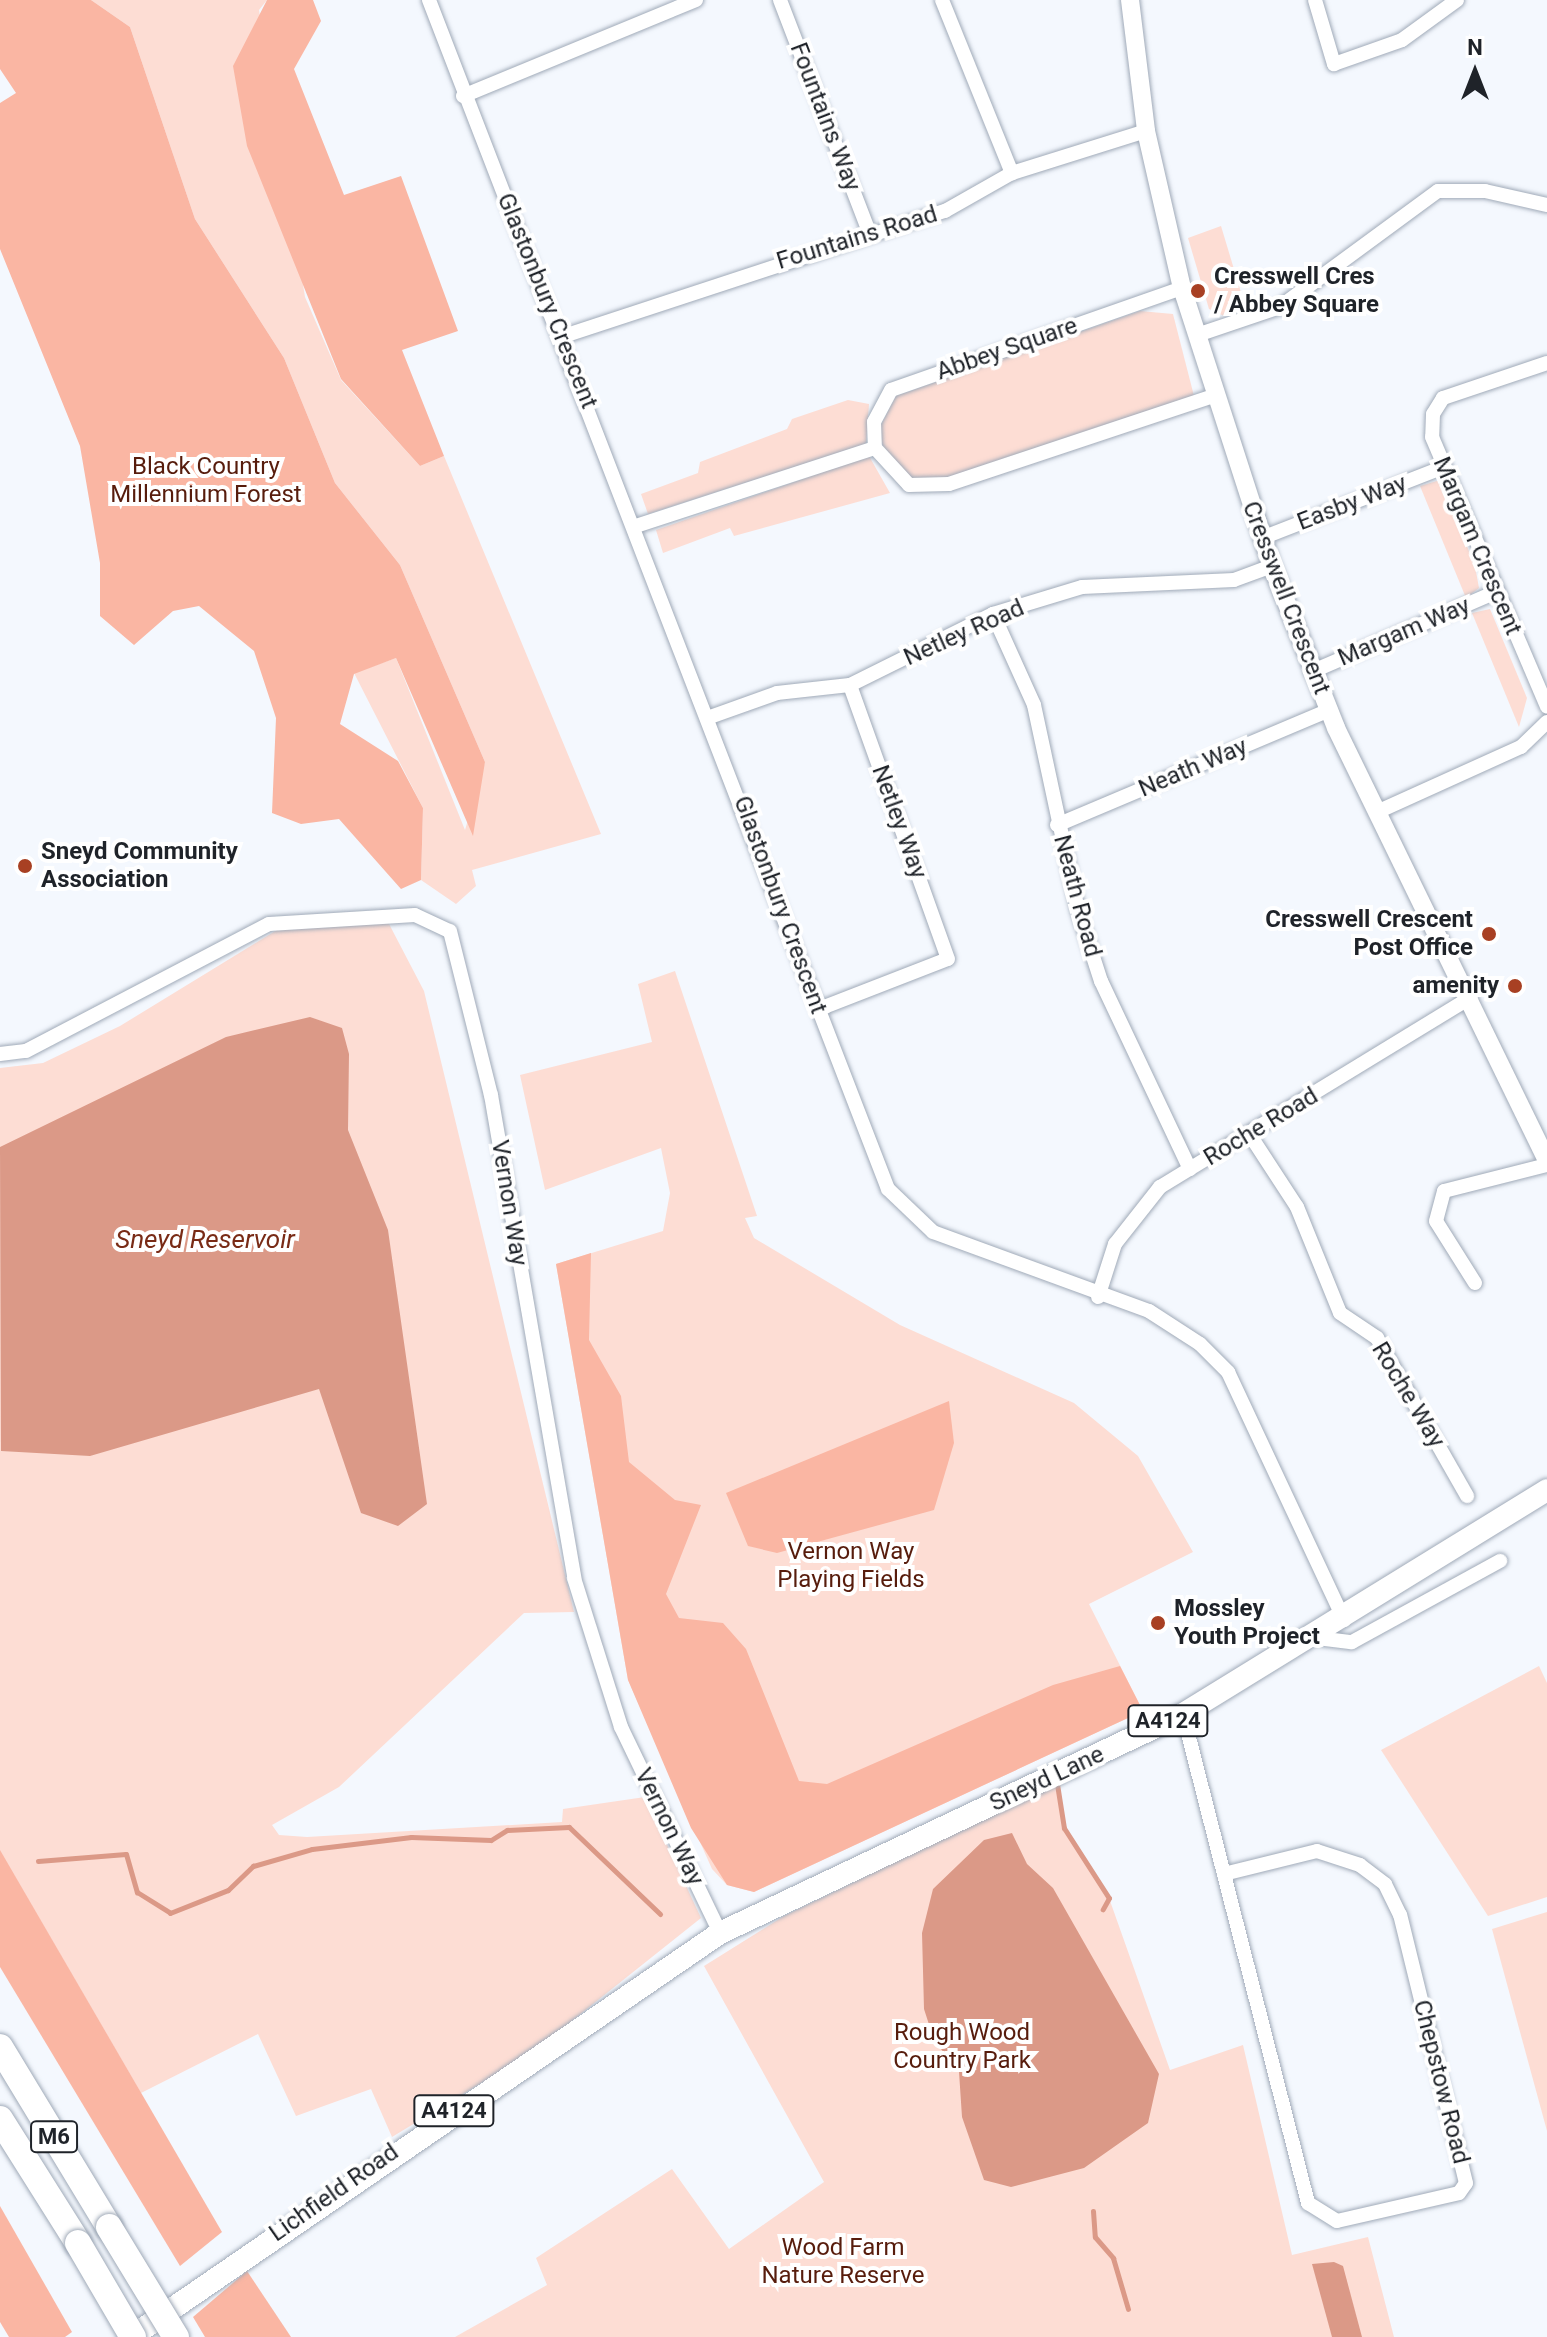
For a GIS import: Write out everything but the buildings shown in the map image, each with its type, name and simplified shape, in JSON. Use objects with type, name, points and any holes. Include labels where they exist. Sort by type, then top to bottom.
[{"type":"highway","name":"M6","points":[[0,2047],[176,2337]]},
{"type":"highway","name":"M6","points":[[0,2119],[78,2243],[132,2337]]},
{"type":"main road","name":"Sneyd Lane","points":[[699,1946],[720,1933],[1183,1714],[1317,1638],[1547,1490]]},
{"type":"main road","name":"Lichfield Road","points":[[132,2337],[699,1946]]},
{"type":"street","name":"Glastonbury Crescent","points":[[429,0],[463,96],[564,336],[871,1151],[908,1214],[933,1232],[1098,1297],[1149,1311],[1228,1372],[1344,1620]]},
{"type":"street","points":[[463,96],[696,0]]},
{"type":"street","name":"Fountains Way","points":[[780,0],[870,234]]},
{"type":"street","points":[[942,0],[1012,173]]},
{"type":"street","name":"Cresswell Crescent","points":[[1130,0],[1146,131],[1182,288],[1214,396],[1272,566],[1311,672],[1377,812],[1471,997],[1547,1162]]},
{"type":"street","points":[[1315,0],[1334,64],[1402,40],[1457,0]]},
{"type":"street","name":"Fountains Road","points":[[564,336],[945,211],[1012,173],[1146,131]]},
{"type":"street","points":[[1197,335],[1280,307],[1438,191],[1485,191],[1547,205]]},
{"type":"street","name":"Abbey Square","points":[[875,448],[874,422],[891,390],[1182,288]]},
{"type":"street","name":"Margam Crescent","points":[[1547,363],[1443,398],[1433,414],[1432,437],[1442,468],[1547,707]]},
{"type":"street","points":[[636,526],[875,448],[909,485],[949,484],[1214,396]]},
{"type":"street","name":"Easby Way","points":[[1262,538],[1442,468]]},
{"type":"street","name":"Netley Road","points":[[710,717],[777,693],[850,685],[993,614],[1082,587],[1234,580],[1272,566]]},
{"type":"street","name":"Margam Way","points":[[1311,672],[1496,592]]},
{"type":"street","name":"Neath Road","points":[[993,614],[1034,705],[1057,825],[1101,981],[1190,1169]]},
{"type":"street","name":"Netley Way","points":[[819,1009],[948,959],[850,685]]},
{"type":"street","name":"Neath Way","points":[[1057,825],[1329,710]]},
{"type":"street","points":[[1377,812],[1521,747],[1547,722]]},
{"type":"street","name":"Vernon Way","points":[[0,1054],[26,1051],[269,924],[415,915],[450,931],[491,1095],[574,1578],[621,1727],[720,1933]]},
{"type":"street","name":"Roche Road","points":[[1098,1297],[1130,1218],[1190,1169],[1471,997]]},
{"type":"street","name":"Roche Way","points":[[1250,1135],[1297,1207],[1340,1313],[1377,1338],[1467,1497]]},
{"type":"street","points":[[1475,1283],[1436,1221],[1444,1191],[1547,1162]]},
{"type":"street","points":[[1317,1638],[1352,1642],[1500,1561]]},
{"type":"street","name":"Chepstow Road","points":[[1183,1714],[1308,2203],[1337,2221],[1459,2193],[1466,2183],[1400,1915],[1385,1884],[1360,1865],[1317,1851],[1224,1874]]},
{"type":"green space","name":"Black Country Millennium Forest","points":[[0,0],[91,0],[130,27],[195,219],[284,358],[335,483],[400,565],[485,762],[473,836],[396,658],[354,674],[340,724],[398,761],[423,808],[421,880],[401,889],[339,819],[301,824],[272,813],[276,718],[254,651],[199,606],[173,611],[134,645],[100,616],[100,563],[80,446],[0,249],[0,103],[16,93],[0,69]]},
{"type":"green space","points":[[91,0],[267,0],[259,10],[305,297],[341,380],[420,466],[444,456],[601,834],[472,870],[476,886],[456,904],[421,880],[423,808],[354,673],[396,658],[465,830],[485,762],[400,565],[335,483],[284,358],[195,219],[130,27]]},
{"type":"green space","points":[[267,0],[313,0],[321,21],[294,69],[344,195],[401,176],[458,331],[402,350],[444,456],[420,466],[341,379],[247,146],[233,66]]},
{"type":"green space","points":[[1221,226],[1246,309],[1224,316],[1209,309],[1188,238]]},
{"type":"green space","points":[[1140,311],[1173,314],[1194,396],[947,480],[912,480],[883,446],[879,429],[896,396]]},
{"type":"green space","points":[[848,400],[869,404],[866,444],[648,514],[641,494],[698,473],[700,462],[787,429],[792,419]]},
{"type":"green space","points":[[869,456],[890,493],[734,536],[730,528],[663,553],[656,530]]},
{"type":"green space","points":[[1440,480],[1475,566],[1479,588],[1466,598],[1420,486]]},
{"type":"green space","points":[[1490,609],[1527,698],[1519,727],[1472,613]]},
{"type":"green space","points":[[388,922],[424,991],[574,1612],[524,1613],[339,1787],[272,1825],[279,1835],[307,1837],[562,1822],[563,1809],[645,1797],[701,1918],[534,2051],[392,2137],[371,2089],[296,2116],[258,2034],[141,2093],[14,1875],[0,1877],[0,1068],[43,1063],[120,1026],[277,930]]},
{"type":"green space","name":"Vernon Way Playing Fields","points":[[675,971],[757,1216],[745,1218],[754,1238],[900,1325],[1074,1403],[1138,1456],[1193,1552],[1089,1604],[1143,1711],[754,1892],[727,1885],[712,1869],[628,1680],[556,1264],[663,1231],[670,1193],[661,1148],[545,1190],[520,1075],[652,1042],[638,984]]},
{"type":"green space","points":[[591,1253],[589,1340],[621,1396],[629,1462],[675,1500],[701,1505],[666,1594],[679,1618],[723,1623],[746,1649],[799,1781],[827,1784],[1053,1685],[1120,1666],[1143,1711],[754,1892],[727,1885],[691,1828],[628,1680],[556,1264]]},
{"type":"green space","points":[[949,1401],[954,1443],[934,1510],[777,1553],[748,1546],[726,1493]]},
{"type":"green space","points":[[1539,1666],[1547,1683],[1547,1897],[1488,1916],[1381,1750]]},
{"type":"green space","name":"Rough Wood Country Park","points":[[1057,1784],[1064,1828],[1109,1898],[1170,2070],[1243,2045],[1292,2255],[1368,2237],[1394,2337],[455,2337],[547,2285],[536,2258],[672,2169],[729,2249],[824,2182],[704,1966],[784,1916]]},
{"type":"green space","points":[[0,1850],[222,2232],[180,2266],[0,1967]]},
{"type":"green space","points":[[1547,1912],[1547,2131],[1492,1929]]},
{"type":"green space","points":[[0,2206],[72,2332],[65,2337],[9,2337],[0,2322]]},
{"type":"green space","points":[[247,2271],[291,2337],[205,2337],[193,2317]]},
{"type":"water","name":"Sneyd Reservoir","points":[[310,1017],[342,1028],[349,1054],[348,1130],[388,1230],[427,1504],[398,1526],[361,1513],[319,1389],[90,1456],[1,1451],[0,1147],[226,1037]]},
{"type":"water","points":[[1012,1833],[1027,1864],[1053,1888],[1159,2074],[1148,2123],[1084,2168],[1011,2187],[984,2180],[962,2117],[959,2072],[934,2040],[924,2009],[922,1933],[933,1889],[984,1840]]},
{"type":"water","points":[[1334,2262],[1343,2266],[1362,2337],[1332,2337],[1312,2264]]},
{"type":"waterway","points":[[1057,1784],[1064,1828],[1109,1898],[1103,1909]]},
{"type":"waterway","points":[[38,1861],[126,1854],[137,1892],[170,1913],[228,1890],[253,1866],[312,1849],[411,1837],[491,1840],[507,1830],[569,1827],[660,1914]]},
{"type":"waterway","points":[[1093,2211],[1095,2237],[1113,2258],[1128,2309]]},
{"type":"place","name":"Cresswell Cres / Abbey Square","points":[[1198,291]]},
{"type":"place","name":"Sneyd Community Association","points":[[25,866]]},
{"type":"place","name":"Cresswell Crescent Post Office","points":[[1489,934]]},
{"type":"place","name":"amenity","points":[[1515,986]]},
{"type":"place","name":"Mossley Youth Project","points":[[1158,1623]]},
{"type":"park label","name":"Wood Farm Nature Reserve","points":[[843,2262]]}]
